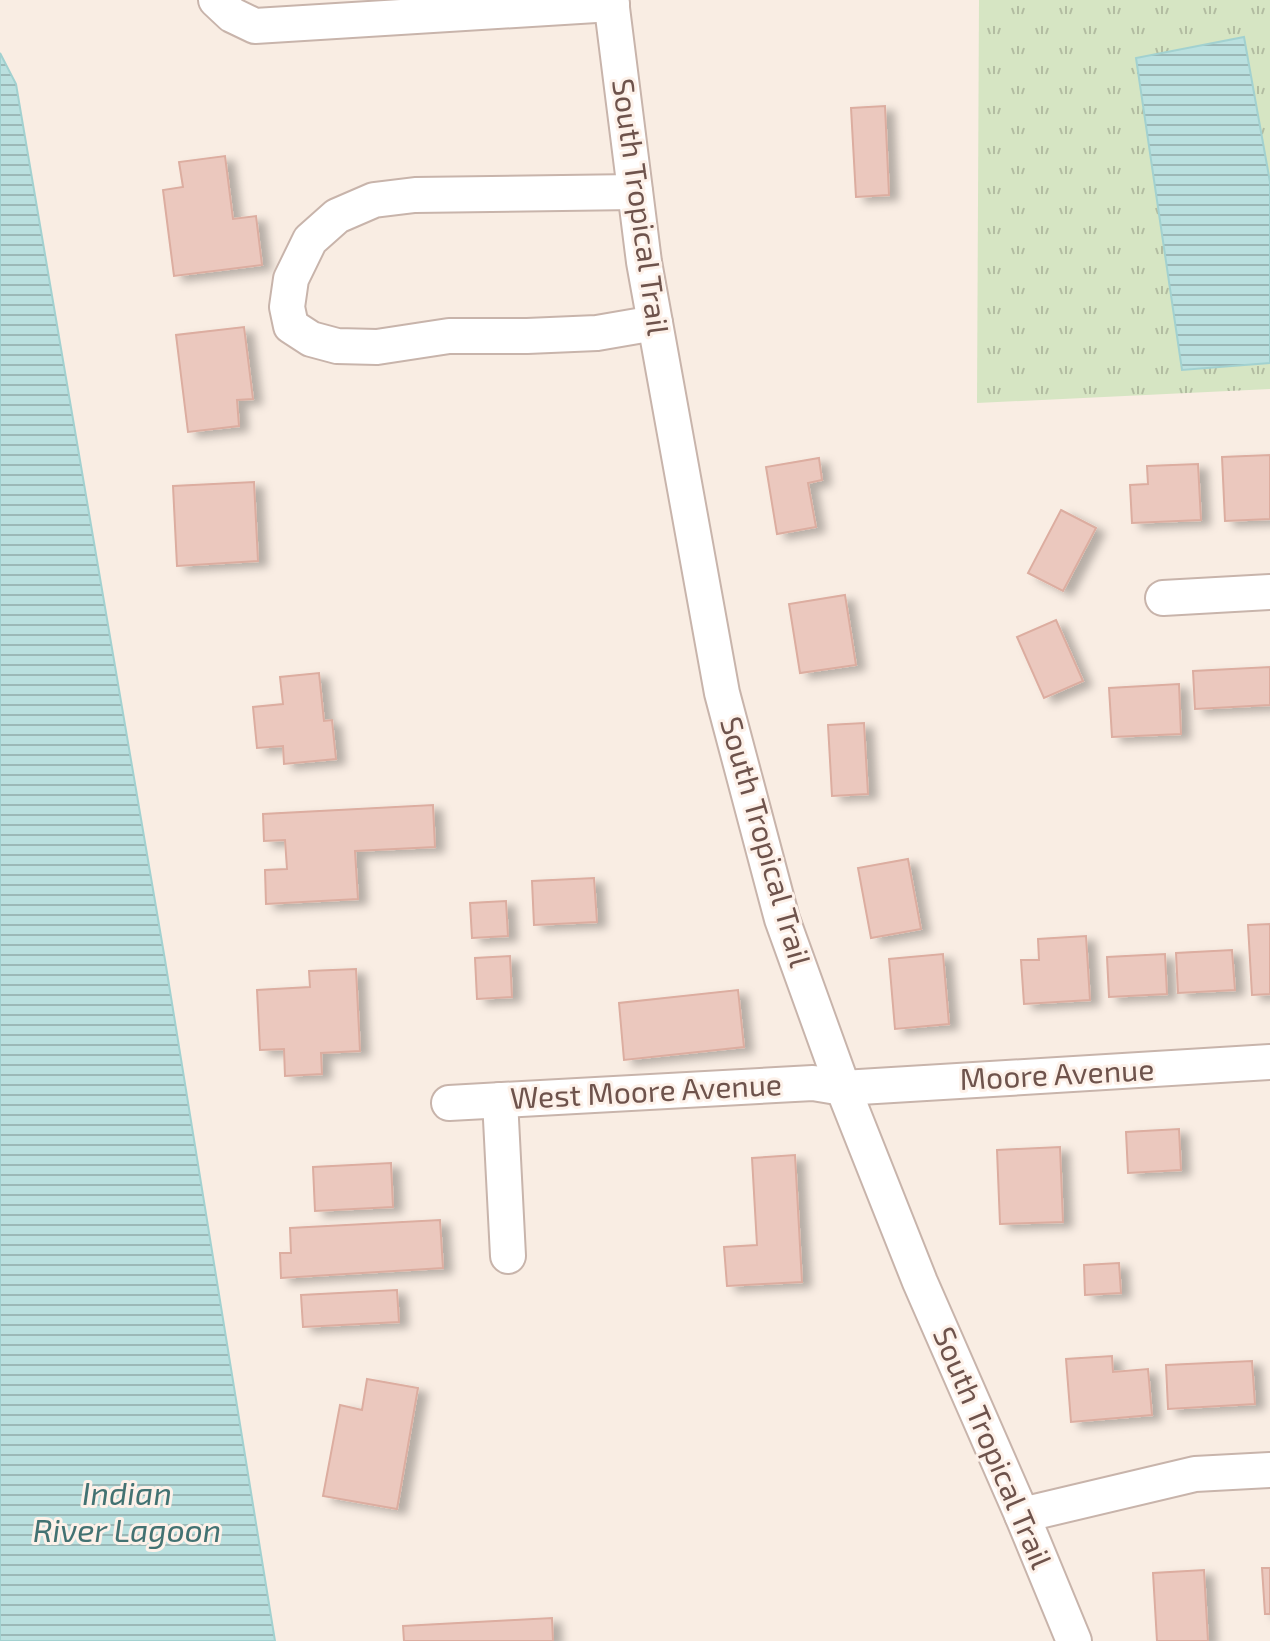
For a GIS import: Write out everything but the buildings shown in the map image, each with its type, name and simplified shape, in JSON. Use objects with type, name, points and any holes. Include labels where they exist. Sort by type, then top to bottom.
[{"type":"street","points":[[216,0],[232,15],[255,26],[612,2]]},
{"type":"street","name":"South Tropical Trail","points":[[612,2],[644,262],[722,693],[782,919],[843,1088],[920,1282],[1074,1641]]},
{"type":"street","points":[[635,192],[415,195],[374,200],[337,216],[310,240],[291,279],[287,307],[291,326],[311,339],[337,346],[377,347],[449,336],[597,333],[655,323]]},
{"type":"street","points":[[1163,598],[1270,592]]},
{"type":"street","name":"Moore Avenue","points":[[843,1088],[1270,1062]]},
{"type":"street","name":"West Moore Avenue","points":[[449,1103],[813,1083],[843,1088]]},
{"type":"street","points":[[500,1100],[508,1256]]},
{"type":"street","points":[[1022,1515],[1195,1474],[1270,1470]]},
{"type":"green space","points":[[979,0],[1270,0],[1270,389],[977,403]]},
{"type":"water","points":[[1244,37],[1270,182],[1270,363],[1182,370],[1136,58]]},
{"type":"water","name":"Indian River Lagoon","points":[[0,53],[16,84],[165,960],[275,1641],[0,1641]]}]
